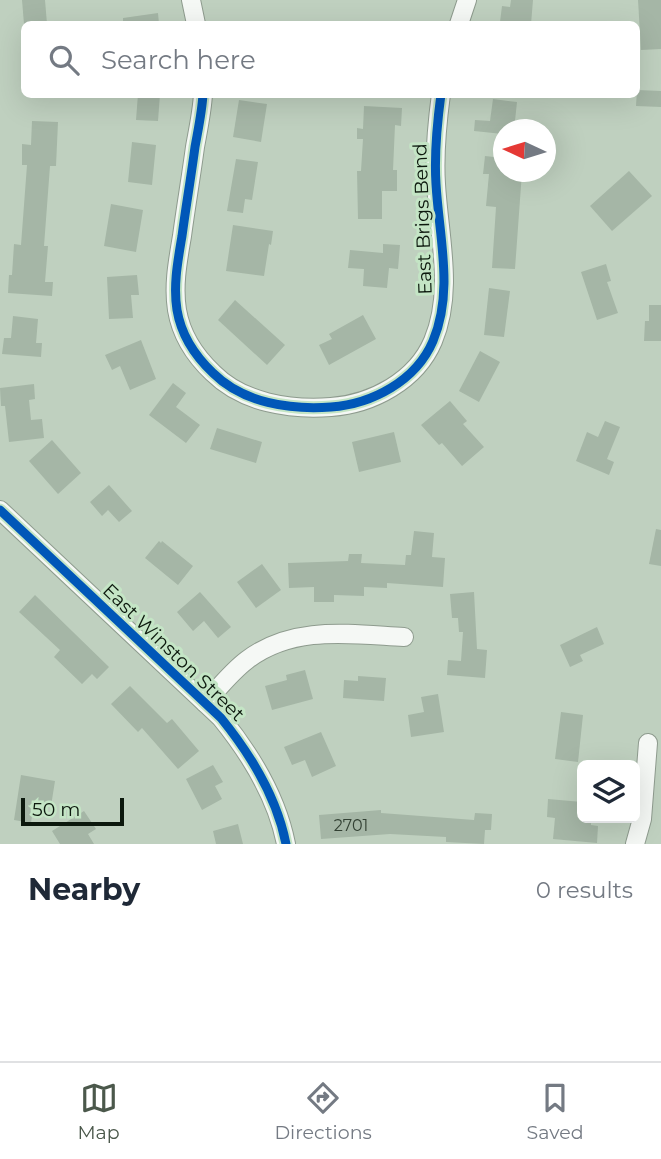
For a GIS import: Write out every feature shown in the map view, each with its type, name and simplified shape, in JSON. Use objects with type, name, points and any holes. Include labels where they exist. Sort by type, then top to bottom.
[{"type":"street","points":[[191,0],[195,21]]},
{"type":"street","points":[[460,21],[467,0]]},
{"type":"street","name":"East Brigs Bend","points":[[202,98],[176,271],[177,311],[183,331],[192,350],[205,366],[239,392],[271,403],[326,407],[367,401],[387,390],[421,361],[436,332],[444,302],[445,284],[435,156],[441,98]]},
{"type":"street","name":"East Winston Street","points":[[0,510],[205,703],[236,737],[276,810],[286,844]]},
{"type":"street","points":[[205,703],[246,661],[276,643],[307,634],[324,633],[404,637]]},
{"type":"street","points":[[635,844],[642,819],[648,743]]},
{"type":"building","points":[[22,0],[45,0],[47,21],[24,21]]},
{"type":"building","points":[[511,0],[533,0],[531,21],[500,21],[502,6],[510,7]]},
{"type":"building","points":[[638,0],[661,0],[661,49],[641,50]]},
{"type":"building","points":[[158,13],[159,21],[123,21],[123,18]]},
{"type":"building","points":[[640,90],[661,91],[661,107],[636,106]]},
{"type":"building","points":[[138,98],[160,98],[158,121],[136,120]]},
{"type":"building","points":[[493,99],[517,102],[515,119],[493,119],[493,133],[474,131],[475,120],[490,121]]},
{"type":"building","points":[[239,100],[267,104],[261,142],[233,137]]},
{"type":"building","points":[[364,106],[402,108],[401,126],[395,125],[393,170],[397,170],[397,191],[382,191],[382,219],[358,219],[357,171],[361,171],[363,139],[357,139],[357,128],[363,129]]},
{"type":"building","points":[[32,121],[58,122],[56,166],[50,166],[44,246],[48,246],[45,282],[53,282],[52,296],[8,293],[14,244],[21,245],[27,165],[22,165],[22,144],[31,145]]},
{"type":"building","points":[[132,142],[156,145],[152,185],[128,182]]},
{"type":"building","points":[[485,156],[493,157],[493,182],[521,182],[515,269],[492,268],[496,207],[486,206],[489,174],[483,174]]},
{"type":"building","points":[[236,159],[258,162],[252,200],[245,199],[243,213],[227,211]]},
{"type":"building","points":[[629,171],[652,196],[612,231],[590,206]]},
{"type":"building","points":[[111,204],[143,210],[136,252],[104,246]]},
{"type":"building","points":[[233,225],[273,231],[264,276],[226,271]]},
{"type":"building","points":[[383,244],[400,245],[398,269],[389,268],[387,288],[363,286],[364,269],[348,268],[350,250],[383,253]]},
{"type":"building","points":[[606,264],[611,281],[607,282],[618,313],[597,320],[581,272]]},
{"type":"building","points":[[137,275],[139,295],[131,295],[133,318],[109,319],[107,277]]},
{"type":"building","points":[[489,288],[510,291],[504,337],[484,335]]},
{"type":"building","points":[[235,300],[285,345],[267,365],[218,320]]},
{"type":"building","points":[[649,305],[661,305],[661,341],[644,341],[645,321],[649,321]]},
{"type":"building","points":[[363,315],[376,339],[329,365],[319,345],[332,339],[329,334]]},
{"type":"building","points":[[13,316],[38,319],[36,343],[42,343],[41,357],[2,354],[4,338],[11,338]]},
{"type":"building","points":[[141,340],[156,379],[130,390],[120,366],[112,370],[105,355]]},
{"type":"building","points":[[480,351],[500,362],[479,402],[459,391]]},
{"type":"building","points":[[173,383],[186,393],[176,407],[200,425],[186,443],[149,415]]},
{"type":"building","points":[[34,384],[35,399],[29,400],[31,420],[42,419],[44,438],[9,442],[0,388]]},
{"type":"building","points":[[450,401],[467,421],[463,424],[484,447],[462,466],[442,443],[439,445],[421,425]]},
{"type":"building","points":[[605,421],[620,427],[607,459],[614,462],[609,475],[576,461],[587,432],[598,437]]},
{"type":"building","points":[[217,428],[262,442],[256,463],[210,449]]},
{"type":"building","points":[[394,432],[401,462],[359,472],[352,442]]},
{"type":"building","points":[[52,440],[81,473],[58,494],[29,461]]},
{"type":"building","points":[[109,485],[132,511],[119,522],[108,510],[102,516],[90,502]]},
{"type":"building","points":[[656,529],[661,530],[661,566],[649,564]]},
{"type":"building","points":[[414,531],[434,533],[432,557],[445,558],[443,587],[387,583],[387,588],[364,587],[364,596],[334,595],[334,602],[314,602],[314,587],[289,588],[288,563],[348,561],[349,554],[362,554],[361,563],[405,565],[406,555],[411,555]]},
{"type":"building","points":[[159,541],[193,566],[178,585],[145,558]]},
{"type":"building","points":[[262,564],[281,590],[256,608],[237,582]]},
{"type":"building","points":[[200,592],[231,627],[218,638],[204,621],[193,631],[177,612]]},
{"type":"building","points":[[474,592],[477,649],[487,650],[485,678],[447,675],[448,660],[461,661],[463,632],[459,632],[458,618],[452,618],[450,594]]},
{"type":"building","points":[[35,595],[109,667],[97,679],[92,674],[82,684],[54,657],[60,650],[19,612]]},
{"type":"building","points":[[597,627],[604,644],[580,655],[583,661],[570,667],[560,645]]},
{"type":"building","points":[[305,670],[313,699],[272,710],[265,686],[287,680],[286,675]]},
{"type":"building","points":[[358,676],[386,678],[384,701],[343,698],[344,680],[358,681]]},
{"type":"building","points":[[130,686],[167,723],[172,719],[199,751],[178,769],[142,728],[138,732],[111,704]]},
{"type":"building","points":[[438,694],[444,732],[411,737],[408,715],[424,712],[421,697]]},
{"type":"building","points":[[561,712],[583,715],[578,760],[555,759]]},
{"type":"building","points":[[321,732],[336,766],[312,777],[305,760],[292,765],[284,747]]},
{"type":"building","points":[[213,765],[223,782],[215,786],[222,799],[202,810],[186,779]]},
{"type":"building","points":[[21,775],[55,781],[51,806],[34,802],[31,823],[14,820]]},
{"type":"building","points":[[548,799],[577,802],[577,823],[598,826],[597,843],[553,839],[555,818],[547,817]]},
{"type":"building","points":[[381,810],[381,813],[474,820],[475,813],[492,814],[491,830],[485,830],[484,844],[446,842],[446,837],[390,834],[321,839],[319,815]]},
{"type":"building","points":[[84,811],[96,829],[88,834],[94,844],[60,844],[52,831]]},
{"type":"building","points":[[238,824],[243,844],[216,844],[213,831]]},
{"type":"cycle path","points":[[203,98],[176,273],[176,301],[182,328],[206,366],[238,391],[268,402],[315,408],[362,401],[391,388],[416,368],[433,341],[443,303],[444,283],[435,173],[441,98]]},
{"type":"cycle path","points":[[0,510],[221,718],[243,747],[261,778],[276,810],[286,844]]}]
